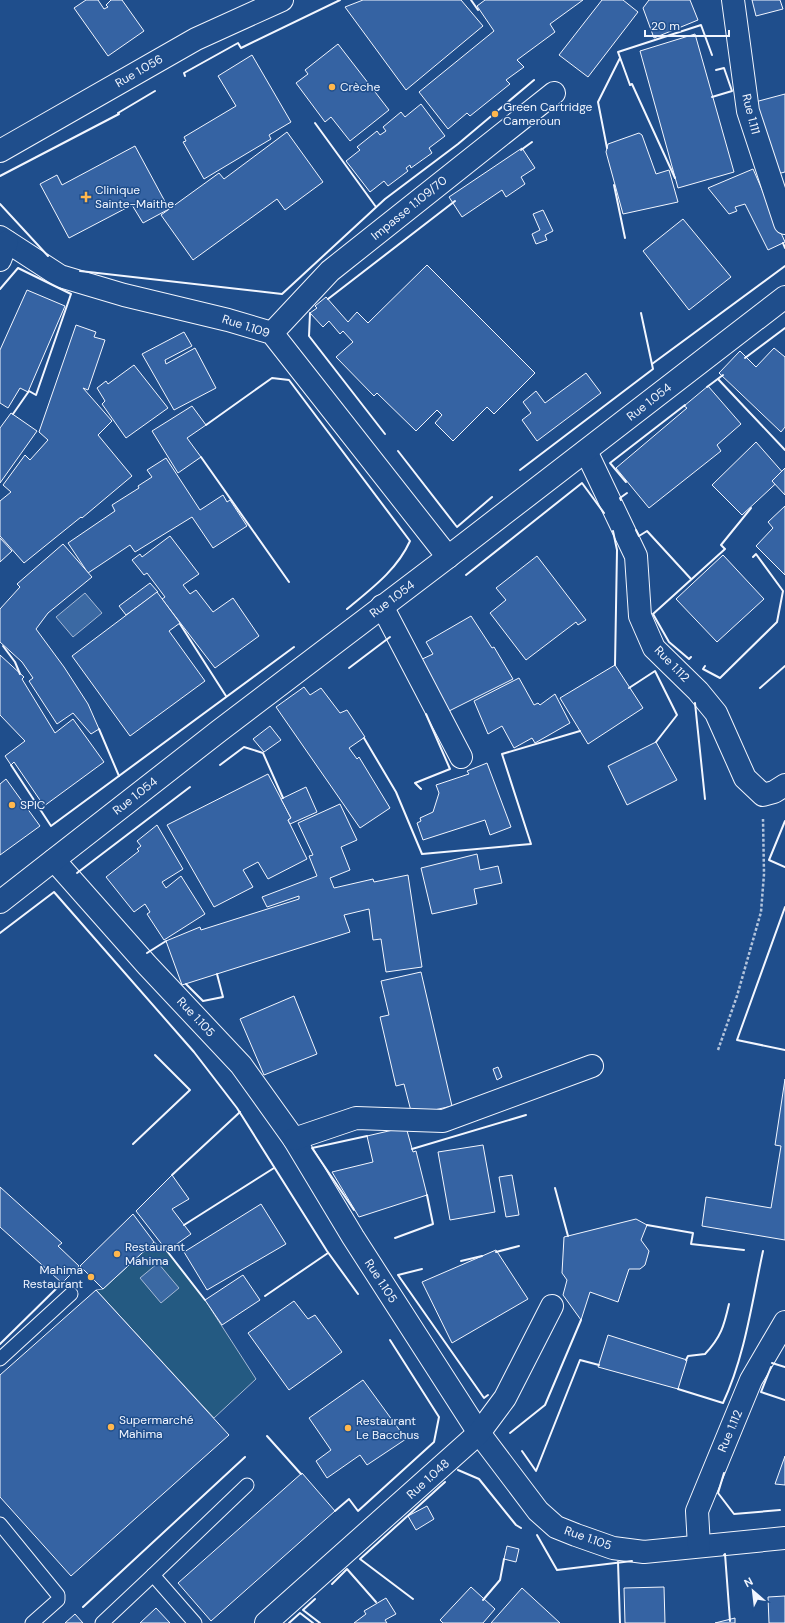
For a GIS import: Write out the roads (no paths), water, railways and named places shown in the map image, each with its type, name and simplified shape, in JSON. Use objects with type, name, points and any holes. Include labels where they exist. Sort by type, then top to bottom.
[{"type":"street","name":"Rue 1.056","points":[[0,151],[196,38],[282,0]]},
{"type":"street","name":"Rue 1.111","points":[[733,0],[748,111],[785,223]]},
{"type":"street","name":"Impasse 1.109/70","points":[[272,332],[330,272],[554,93]]},
{"type":"street","name":"Rue 1.109","points":[[2,246],[60,276],[124,295],[272,332],[448,557]]},
{"type":"street","name":"Rue 1.054","points":[[0,902],[382,606],[448,557],[785,297]]},
{"type":"street","name":"Rue 1.112","points":[[586,451],[636,556],[640,616],[654,648],[698,691],[716,713],[745,778],[763,795],[774,792],[785,785]]},
{"type":"street","points":[[382,606],[461,757]]},
{"type":"street","name":"Rue 1.105","points":[[54,860],[147,965],[240,1065],[294,1139],[353,1237],[479,1433],[538,1511],[556,1527],[614,1548],[644,1552],[785,1538]]},
{"type":"street","points":[[294,1139],[356,1118],[443,1121],[592,1066]]},
{"type":"street","name":"Rue 1.048","points":[[266,1623],[479,1433],[505,1398],[552,1306]]},
{"type":"street","name":"Rue 1.112","points":[[699,1546],[697,1510],[751,1380],[785,1322]]},
{"type":"lane","points":[[0,1359],[71,1294]]},
{"type":"lane","points":[[102,1623],[247,1485]]},
{"type":"lane","points":[[0,1524],[58,1595],[58,1600],[32,1623]]},
{"type":"lane","points":[[153,1576],[195,1623]]},
{"type":"place","name":"Crèche","points":[[332,87]]},
{"type":"place","name":"Green Cartridge Cameroun","points":[[495,114]]},
{"type":"place","name":"Clinique Sainte-Maithe","points":[[86,197]]},
{"type":"place","name":"SPIC","points":[[12,805]]},
{"type":"place","name":"Restaurant Mahima","points":[[117,1254]]},
{"type":"place","name":"Mahima Restaurant","points":[[91,1277]]},
{"type":"place","name":"Supermarché Mahima","points":[[111,1427]]},
{"type":"place","name":"Restaurant Le Bacchus","points":[[348,1428]]}]
